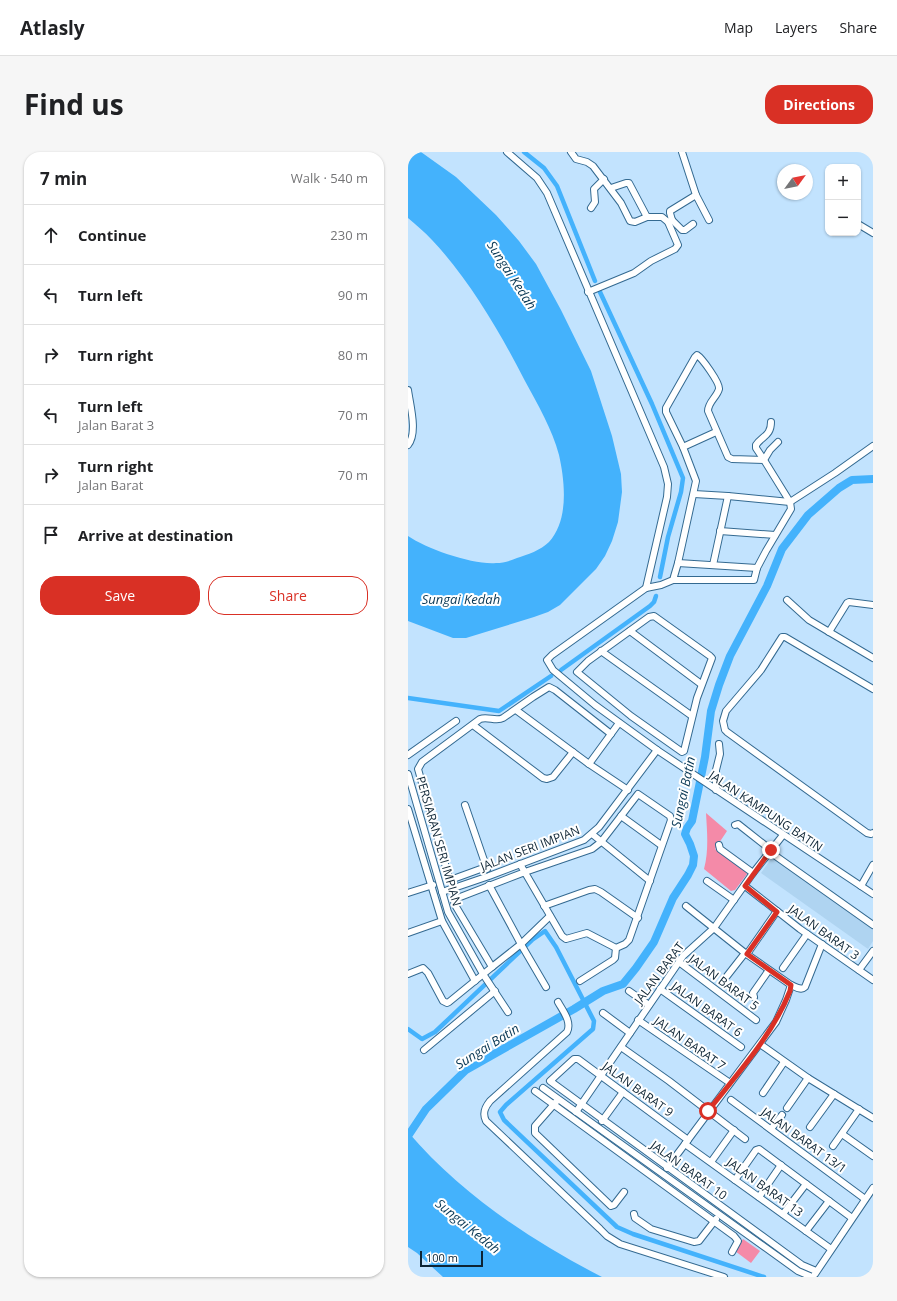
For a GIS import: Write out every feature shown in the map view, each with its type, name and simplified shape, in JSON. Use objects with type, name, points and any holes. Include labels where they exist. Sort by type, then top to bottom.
[{"type":"street","points":[[508,152],[537,178],[547,193],[667,476],[667,497],[646,588],[659,586],[673,580],[754,580],[757,568],[790,512],[791,506],[790,502],[756,448],[756,445],[766,436],[771,427],[771,422]]},
{"type":"street","points":[[571,152],[576,159],[587,162],[593,166],[611,188],[632,222],[647,217],[662,218],[670,221],[682,230],[685,230],[693,224]]},
{"type":"street","points":[[682,152],[696,195],[708,220]]},
{"type":"street","points":[[592,208],[596,202],[594,189],[604,179]]},
{"type":"street","points":[[611,188],[626,182],[629,183],[647,217]]},
{"type":"street","points":[[588,292],[631,274],[651,261],[677,248],[678,242],[670,221],[670,211],[696,195]]},
{"type":"street","points":[[861,226],[873,233]]},
{"type":"street","points":[[673,580],[696,481],[683,446],[666,412],[666,408],[695,357],[699,355],[710,370],[719,387],[708,408],[708,411],[716,432],[729,458],[764,460]]},
{"type":"street","points":[[408,390],[413,429],[413,436],[408,445]]},
{"type":"street","points":[[683,446],[716,432]]},
{"type":"street","points":[[764,460],[778,442]]},
{"type":"street","points":[[694,494],[790,502],[873,446]]},
{"type":"street","points":[[713,565],[728,496]]},
{"type":"street","points":[[720,531],[775,536]]},
{"type":"street","points":[[678,562],[757,568]]},
{"type":"street","name":"JALAN KAMPUNG BATIN","points":[[646,588],[549,658],[547,660],[553,670],[595,705],[696,778],[873,894]]},
{"type":"street","points":[[787,600],[808,620],[873,658]]},
{"type":"street","points":[[829,632],[847,603],[853,602],[873,605]]},
{"type":"street","points":[[654,616],[710,656],[712,660],[701,684],[686,745],[684,751],[682,752],[631,716],[577,672],[588,661],[630,631],[654,616]]},
{"type":"street","points":[[630,631],[701,684]]},
{"type":"street","points":[[873,689],[785,637],[782,637],[761,670],[726,711],[723,721],[727,732],[867,833],[873,833]]},
{"type":"street","points":[[601,651],[692,716]]},
{"type":"street","points":[[555,690],[562,678]]},
{"type":"street","points":[[486,867],[453,879],[449,878],[418,769],[422,762],[483,718],[500,720],[551,687],[611,734]]},
{"type":"street","points":[[595,705],[603,694]]},
{"type":"street","points":[[576,707],[584,695]]},
{"type":"street","points":[[516,710],[589,764],[628,790]]},
{"type":"street","points":[[408,755],[456,721]]},
{"type":"street","points":[[589,764],[619,723]]},
{"type":"street","points":[[474,725],[543,778],[547,779],[553,777],[573,752]]},
{"type":"street","points":[[716,790],[716,770],[720,754],[719,744]]},
{"type":"street","name":"JALAN SERI IMPIAN","points":[[442,892],[579,843],[592,834],[628,790],[657,750]]},
{"type":"street","name":"PERSIARAN SERI IMPIAN","points":[[408,774],[442,892],[451,917],[484,976],[508,1012]]},
{"type":"street","points":[[492,967],[454,901],[458,897],[525,872],[588,851],[601,842],[636,795],[639,794],[670,816],[671,820],[661,845],[638,918],[629,940],[625,944],[616,948]]},
{"type":"street","points":[[465,805],[489,876]]},
{"type":"street","points":[[408,809],[442,921],[476,981]]},
{"type":"street","points":[[621,816],[661,845]]},
{"type":"street","points":[[735,825],[738,824],[770,851],[873,925]]},
{"type":"street","points":[[592,834],[650,881]]},
{"type":"street","name":"JALAN BARAT","points":[[576,1112],[679,962],[690,948],[714,928],[783,835]]},
{"type":"street","points":[[720,846],[720,849],[754,873]]},
{"type":"street","points":[[520,864],[564,938],[566,939],[587,933],[616,948]]},
{"type":"street","points":[[860,886],[873,865]]},
{"type":"street","points":[[707,881],[734,900]]},
{"type":"street","points":[[408,893],[440,883]]},
{"type":"street","points":[[489,886],[522,947],[546,987]]},
{"type":"street","name":"JALAN BARAT 3","points":[[745,886],[777,912],[873,980]]},
{"type":"street","points":[[544,906],[595,889],[638,918]]},
{"type":"street","points":[[686,906],[769,970],[791,985],[800,989],[805,987],[822,944]]},
{"type":"street","points":[[728,976],[777,912]]},
{"type":"street","points":[[408,974],[421,968],[425,970],[443,1001],[447,1003],[484,976],[492,967],[522,947],[550,916]]},
{"type":"street","points":[[408,933],[442,921]]},
{"type":"street","points":[[783,968],[808,934]]},
{"type":"street","points":[[580,981],[613,960],[616,948]]},
{"type":"street","points":[[859,970],[873,951]]},
{"type":"street","name":"JALAN BARAT 5","points":[[679,962],[756,1020]]},
{"type":"street","points":[[754,997],[753,993],[769,970]]},
{"type":"street","points":[[667,1168],[780,1015],[791,985]]},
{"type":"street","name":"JALAN BARAT 6","points":[[660,989],[741,1047]]},
{"type":"street","points":[[424,1050],[494,991]]},
{"type":"street","points":[[629,991],[649,1005]]},
{"type":"street","points":[[560,1005],[569,1026],[566,1034],[490,1101],[485,1108],[484,1113],[486,1121],[614,1241],[724,1277]]},
{"type":"street","points":[[603,1013],[630,1032]]},
{"type":"street","name":"JALAN BARAT 7","points":[[638,1020],[730,1084]]},
{"type":"street","points":[[760,1044],[808,1078],[873,1118]]},
{"type":"street","points":[[621,1047],[745,1139]]},
{"type":"street","name":"JALAN BARAT 9","points":[[551,1084],[551,1079],[574,1059],[578,1059],[623,1092],[686,1142]]},
{"type":"street","points":[[763,1093],[784,1062]]},
{"type":"street","points":[[787,1108],[808,1078]]},
{"type":"street","name":"JALAN BARAT 10","points":[[551,1084],[814,1275]]},
{"type":"street","points":[[543,1088],[798,1271],[814,1275],[873,1188]]},
{"type":"street","points":[[535,1091],[738,1240],[732,1252]]},
{"type":"street","points":[[602,1121],[623,1092]]},
{"type":"street","points":[[810,1127],[834,1094]]},
{"type":"street","points":[[558,1099],[535,1126],[535,1133],[611,1206],[614,1205],[624,1192]]},
{"type":"street","name":"JALAN BARAT 13/1","points":[[731,1100],[865,1199]]},
{"type":"street","points":[[833,1146],[859,1109]]},
{"type":"street","points":[[771,1130],[782,1115]]},
{"type":"street","points":[[711,1162],[734,1130]]},
{"type":"street","points":[[842,1134],[873,1156]]},
{"type":"street","name":"JALAN BARAT 13","points":[[686,1142],[735,1180],[831,1249]]},
{"type":"street","points":[[735,1180],[757,1149],[760,1149],[852,1218]]},
{"type":"street","points":[[759,1197],[781,1166]]},
{"type":"street","points":[[783,1214],[806,1184]]},
{"type":"street","points":[[806,1231],[829,1201]]},
{"type":"street","points":[[634,1214],[635,1218],[647,1227],[694,1242],[699,1241],[720,1215]]},
{"type":"shaded area","points":[[706,813],[727,831],[715,849],[746,871],[747,874],[735,890],[731,891],[704,869],[707,848]]},
{"type":"shaded area","points":[[776,852],[873,920],[873,941],[868,949],[761,873]]},
{"type":"shaded area","points":[[743,1239],[760,1251],[751,1263],[735,1251]]},
{"type":"water","name":"Sungai Kedah","points":[[408,152],[421,152],[456,177],[496,215],[519,241],[536,264],[561,310],[591,371],[612,436],[621,474],[622,492],[618,522],[605,556],[596,569],[560,605],[548,612],[466,638],[453,638],[408,621],[408,536],[438,551],[463,559],[486,563],[501,563],[529,554],[549,542],[560,523],[564,500],[563,477],[559,455],[549,426],[495,326],[471,289],[446,255],[408,218]]},
{"type":"water","name":"Sungai Kedah","points":[[408,1132],[451,1176],[498,1214],[575,1263],[602,1277],[443,1277],[417,1253],[408,1247]]},
{"type":"waterway","points":[[524,152],[544,168],[557,186],[595,281]]},
{"type":"waterway","points":[[600,292],[652,404],[683,478],[681,492],[668,537],[660,577]]},
{"type":"waterway","name":"Sungai Batin","points":[[408,1136],[426,1109],[466,1070],[603,991],[623,984],[636,968],[654,942],[673,898],[693,865],[694,856],[685,834],[692,821],[705,757],[711,711],[730,656],[767,586],[782,549],[808,515],[839,488],[852,480],[873,479]]},
{"type":"waterway","points":[[561,670],[650,606],[654,602],[656,596]]},
{"type":"waterway","points":[[408,698],[499,711],[551,676]]},
{"type":"waterway","points":[[408,1029],[422,1039],[435,1032],[532,940],[545,931],[556,947],[594,1021],[593,1029],[506,1105],[500,1112],[504,1120],[617,1227],[633,1234],[764,1277]]},
{"type":"route","points":[[708,1111],[776,1022],[790,991],[791,985],[747,954],[777,912],[745,886],[771,850]]}]
